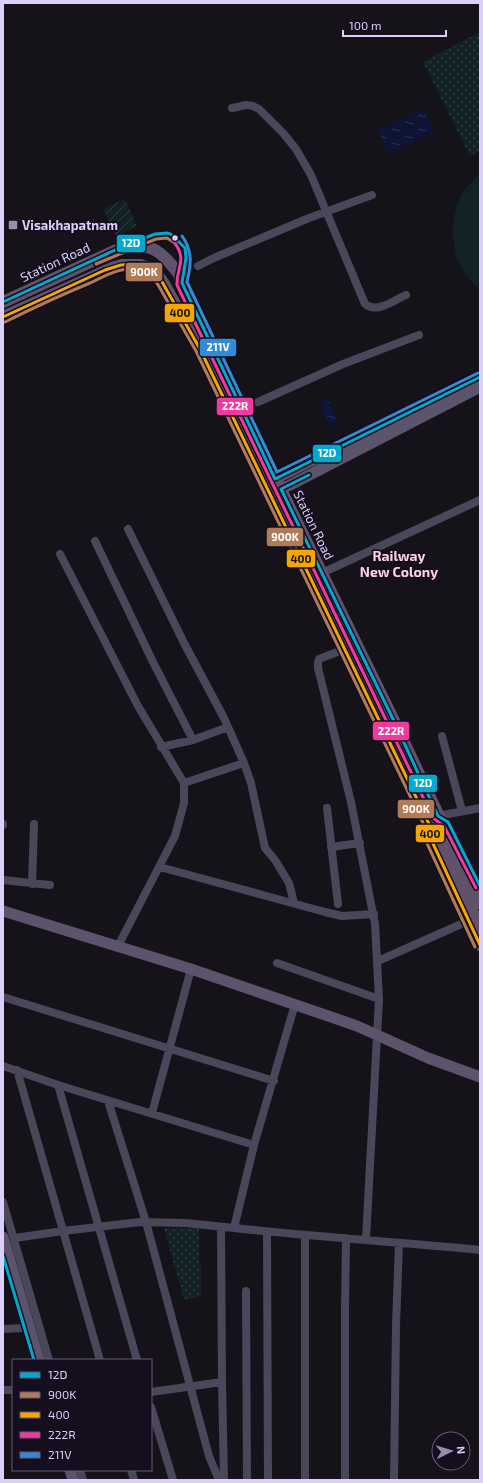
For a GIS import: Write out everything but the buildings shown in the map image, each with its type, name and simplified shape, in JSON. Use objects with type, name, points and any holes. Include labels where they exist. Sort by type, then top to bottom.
[{"type":"main road","name":"Station Road","points":[[3,302],[123,247],[142,246],[155,249],[161,253],[178,273],[226,377],[322,573],[434,820],[430,837],[480,945]]},
{"type":"main road","name":"Station Road","points":[[3,317],[122,264],[133,264],[149,268],[157,274],[178,307],[200,349],[345,649],[434,820]]},
{"type":"main road","points":[[268,490],[480,377]]},
{"type":"main road","points":[[278,484],[480,387]]},
{"type":"main road","points":[[434,820],[480,927]]},
{"type":"main road","points":[[434,820],[448,822],[480,886]]},
{"type":"main road","points":[[442,837],[480,903]]},
{"type":"main road","points":[[3,911],[191,969],[295,1004],[357,1026],[428,1058],[480,1077]]},
{"type":"main road","points":[[3,1237],[39,1359]]},
{"type":"main road","points":[[3,1256],[34,1359]]},
{"type":"street","points":[[232,108],[246,105],[253,106],[272,120],[296,149],[311,175],[365,304],[370,308],[376,308],[406,295]]},
{"type":"street","points":[[198,266],[326,211],[372,195]]},
{"type":"street","points":[[258,402],[343,364],[418,335]]},
{"type":"street","points":[[322,573],[480,500]]},
{"type":"street","points":[[128,529],[184,643],[228,727],[244,763],[251,783],[265,848],[275,860],[279,869],[289,883],[294,903]]},
{"type":"street","points":[[95,541],[153,662],[193,740]]},
{"type":"street","points":[[60,554],[120,674],[161,747],[184,783],[184,803],[180,824],[160,867],[118,946]]},
{"type":"street","points":[[345,649],[319,659],[318,668],[339,749],[374,914],[379,999],[366,1239]]},
{"type":"street","points":[[161,747],[193,740],[228,727]]},
{"type":"street","points":[[442,736],[462,811]]},
{"type":"street","points":[[184,783],[244,763]]},
{"type":"street","points":[[327,808],[338,904]]},
{"type":"street","points":[[434,820],[462,811],[480,808]]},
{"type":"street","points":[[32,884],[34,824]]},
{"type":"street","points":[[331,847],[360,843]]},
{"type":"street","points":[[160,867],[337,915],[374,914]]},
{"type":"street","points":[[3,880],[50,886]]},
{"type":"street","points":[[378,962],[468,921]]},
{"type":"street","points":[[277,963],[379,999]]},
{"type":"street","points":[[152,1113],[191,969]]},
{"type":"street","points":[[3,997],[274,1080]]},
{"type":"street","points":[[234,1228],[254,1146],[295,1004]]},
{"type":"street","points":[[3,1066],[108,1101],[152,1113],[254,1146]]},
{"type":"street","points":[[17,1070],[100,1359]]},
{"type":"street","points":[[58,1085],[137,1359]]},
{"type":"street","points":[[108,1101],[146,1222],[209,1456],[219,1480]]},
{"type":"street","points":[[3,1202],[49,1359]]},
{"type":"street","points":[[14,1238],[99,1226],[146,1222],[186,1223],[267,1232],[366,1239],[480,1250]]},
{"type":"street","points":[[221,1227],[224,1480]]},
{"type":"street","points":[[267,1232],[268,1480]]},
{"type":"street","points":[[305,1235],[305,1480]]},
{"type":"street","points":[[345,1480],[346,1238]]},
{"type":"street","points":[[394,1480],[399,1243]]},
{"type":"street","points":[[246,1291],[247,1480]]},
{"type":"street","points":[[3,1329],[25,1328]]},
{"type":"street","points":[[152,1392],[222,1382]]},
{"type":"street","points":[[152,1410],[172,1480]]},
{"type":"shaded area","points":[[480,32],[480,151],[470,156],[423,62]]},
{"type":"shaded area","points":[[480,173],[480,289],[470,280],[462,269],[454,246],[453,233],[456,208],[467,187]]},
{"type":"shaded area","points":[[125,199],[137,226],[116,236],[103,209]]},
{"type":"shaded area","points":[[164,1228],[199,1228],[201,1296],[184,1300]]},
{"type":"water","points":[[425,109],[435,132],[388,153],[378,130]]},
{"type":"water","points":[[328,399],[338,422],[329,426],[319,403]]},
{"type":"transit line","name":"12D","points":[[3,302],[115,250],[155,234],[168,233],[172,235],[185,248],[186,258],[182,283],[275,479],[480,377]]},
{"type":"transit line","name":"211V","points":[[182,236],[188,247],[190,258],[187,282],[277,472],[478,373]]},
{"type":"transit line","name":"900K","points":[[96,264],[156,239],[167,238],[175,243]]},
{"type":"transit line","name":"222R","points":[[174,242],[178,248],[181,259],[177,285],[433,818],[444,826],[476,888]]},
{"type":"transit line","name":"400","points":[[3,317],[105,270],[121,265],[137,264],[150,270],[161,280],[200,349],[429,824],[430,837],[480,945]]},
{"type":"transit line","name":"900K","points":[[5,322],[120,270],[135,269],[142,271],[152,277],[157,283],[196,351],[424,825],[425,839],[475,947]]},
{"type":"transit line","name":"12D","points":[[309,475],[281,489],[393,719],[438,816],[448,822],[480,886]]},
{"type":"transit line","name":"12D","points":[[3,1256],[34,1359]]},
{"type":"place","name":"Visakhapatnam","points":[[13,225]]},
{"type":"district","name":"Railway New Colony","points":[[399,564]]}]
